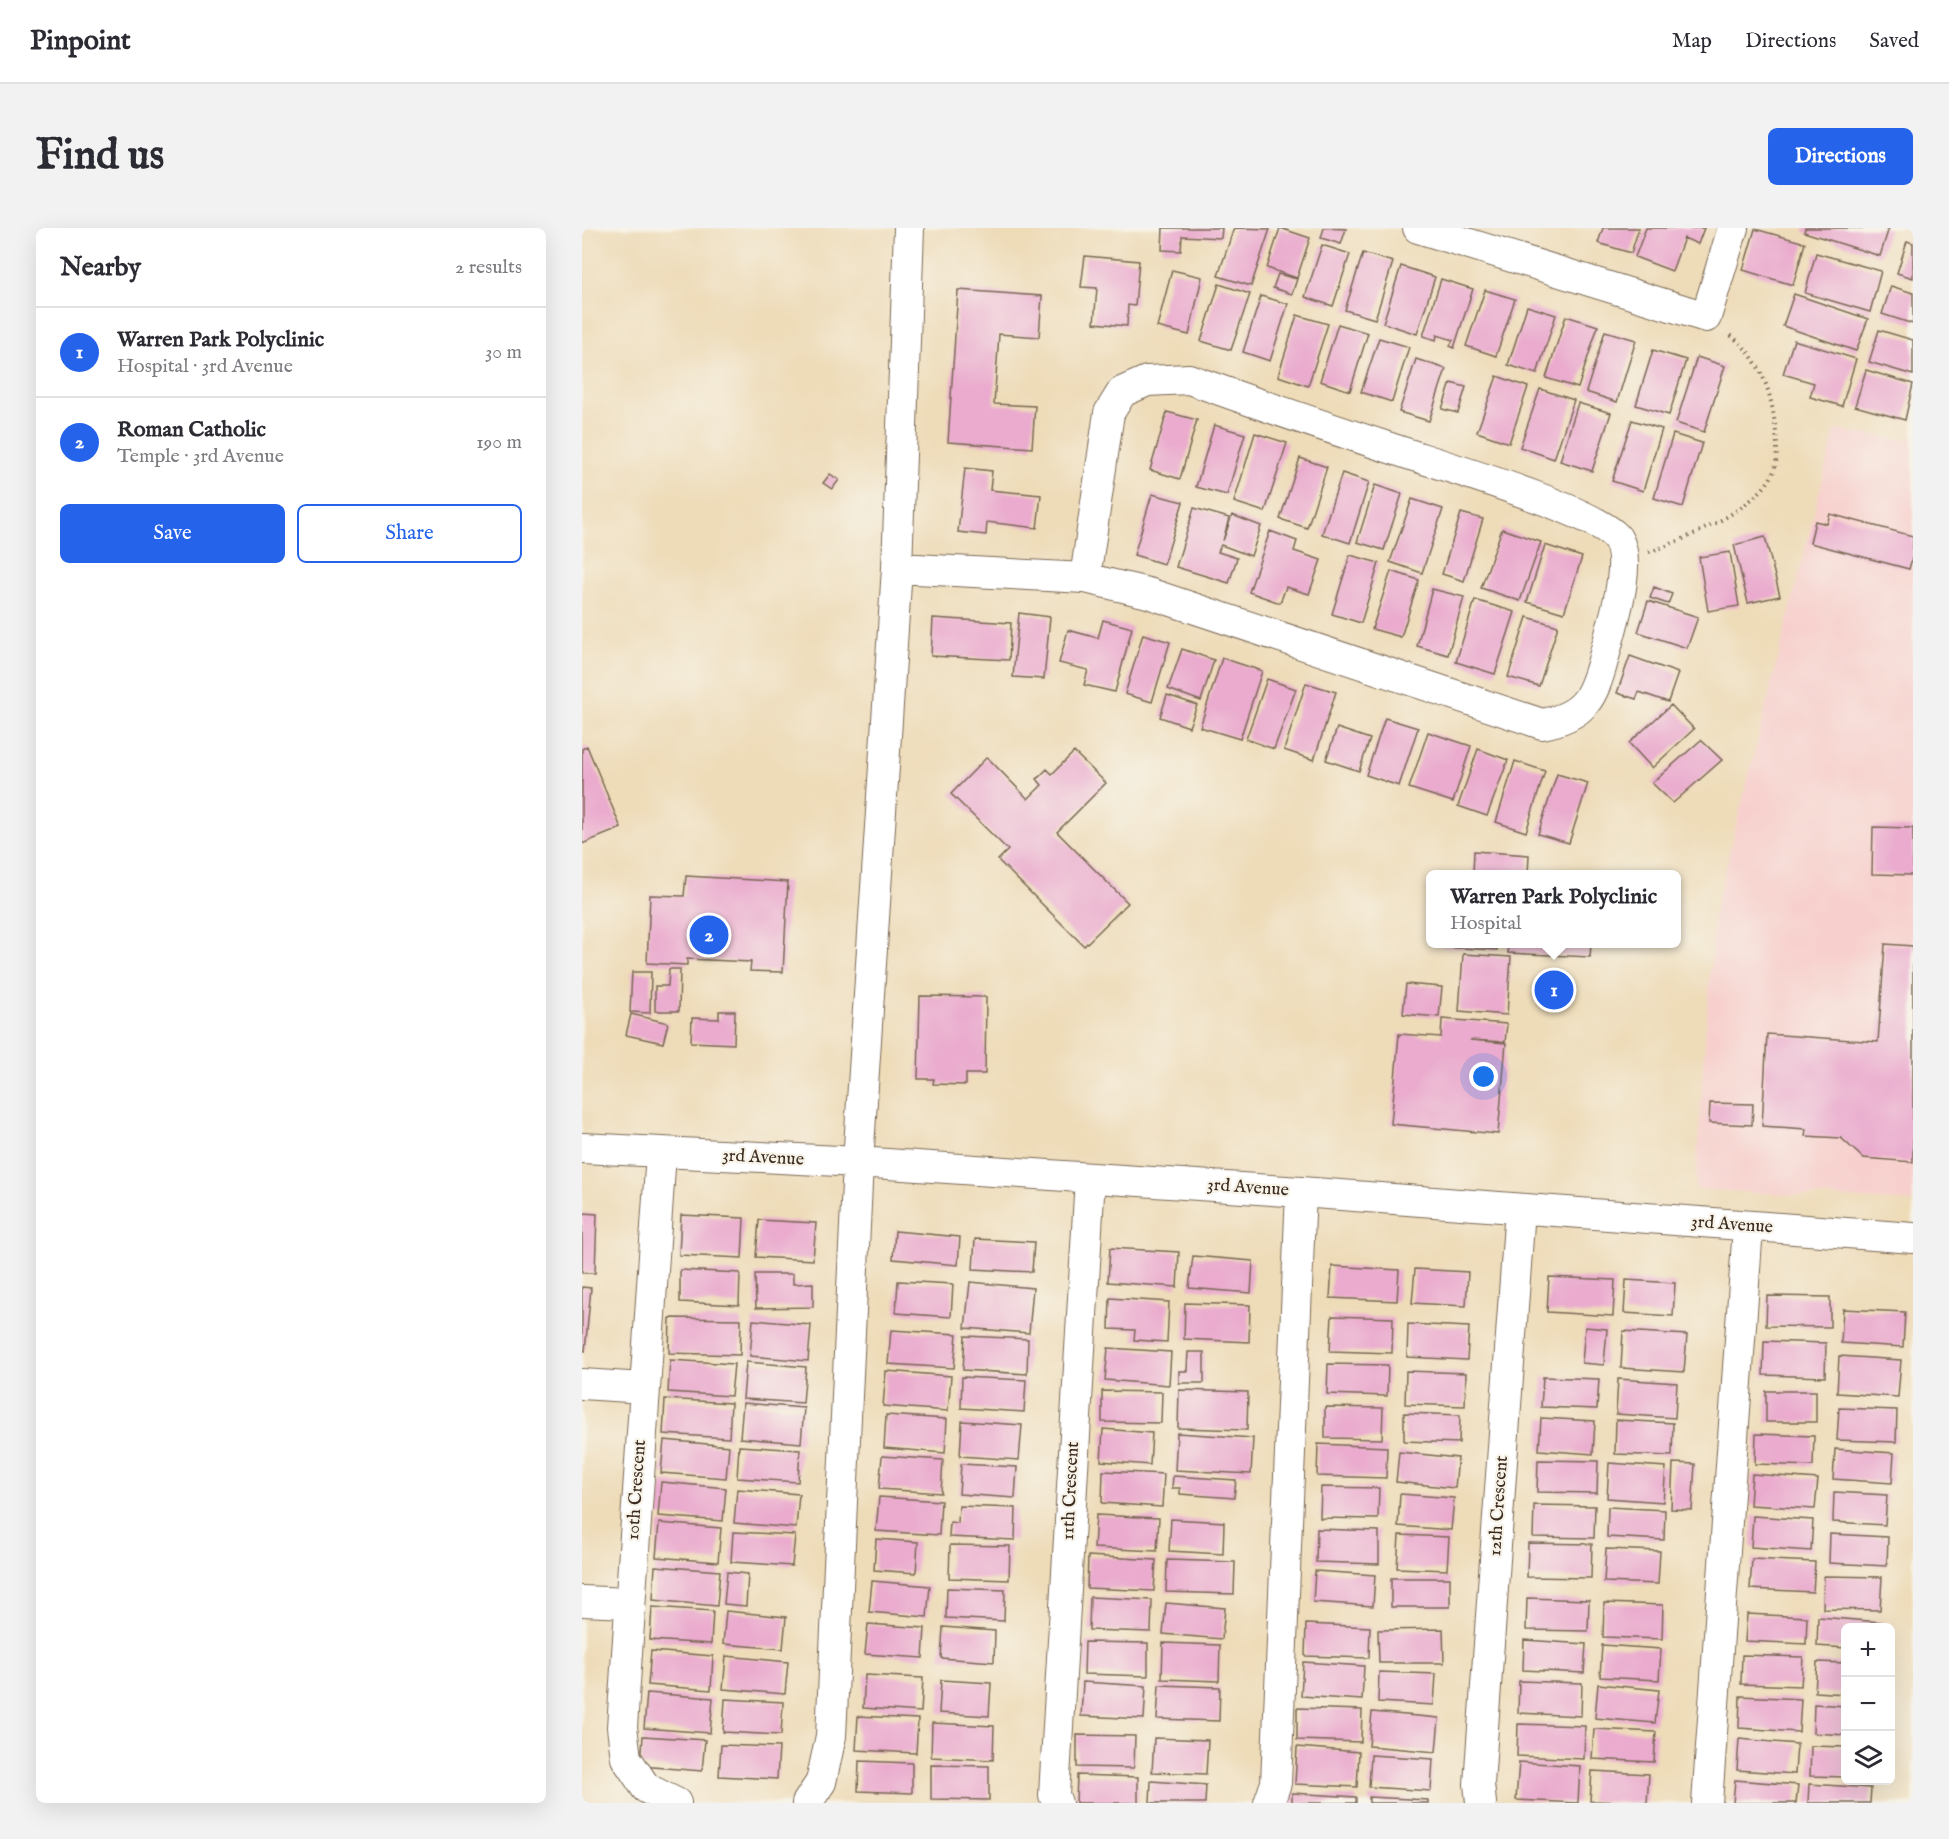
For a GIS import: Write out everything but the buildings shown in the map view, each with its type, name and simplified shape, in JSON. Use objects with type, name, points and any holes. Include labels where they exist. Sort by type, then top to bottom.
[{"type":"street","points":[[807,1803],[821,1782],[831,1736],[858,1162],[897,568],[909,228]]},
{"type":"street","points":[[1418,228],[1706,316],[1733,228]]},
{"type":"street","points":[[897,568],[1085,578],[1148,593],[1542,724],[1566,719],[1584,706],[1600,672],[1618,598],[1624,556],[1616,537],[1557,504],[1189,378],[1147,381],[1122,392],[1109,413],[1085,578]]},
{"type":"street","name":"3rd Avenue","points":[[582,1148],[858,1162],[1300,1192],[1913,1238]]},
{"type":"street","name":"10th Crescent","points":[[661,1153],[622,1727],[626,1758],[646,1788],[676,1803]]},
{"type":"street","name":"11th Crescent","points":[[1057,1803],[1054,1795],[1089,1178]]},
{"type":"street","points":[[1269,1803],[1276,1783],[1300,1192]]},
{"type":"street","name":"12th Crescent","points":[[1481,1803],[1480,1773],[1520,1209]]},
{"type":"street","points":[[1707,1803],[1748,1227]]},
{"type":"street","points":[[582,1384],[644,1388]]},
{"type":"street","points":[[582,1601],[629,1604]]},
{"type":"path","points":[[1624,556],[1647,553],[1677,543],[1721,519],[1751,500],[1770,480],[1776,466],[1776,431],[1764,378],[1754,358],[1738,341],[1706,316]]},
{"type":"shaded area","points":[[1835,430],[1904,440],[1913,436],[1913,1202],[1695,1189],[1714,914]]},
{"type":"place","name":"Roman Catholic","points":[[709,935]]},
{"type":"place","name":"Warren Park Polyclinic","points":[[1554,990]]}]
